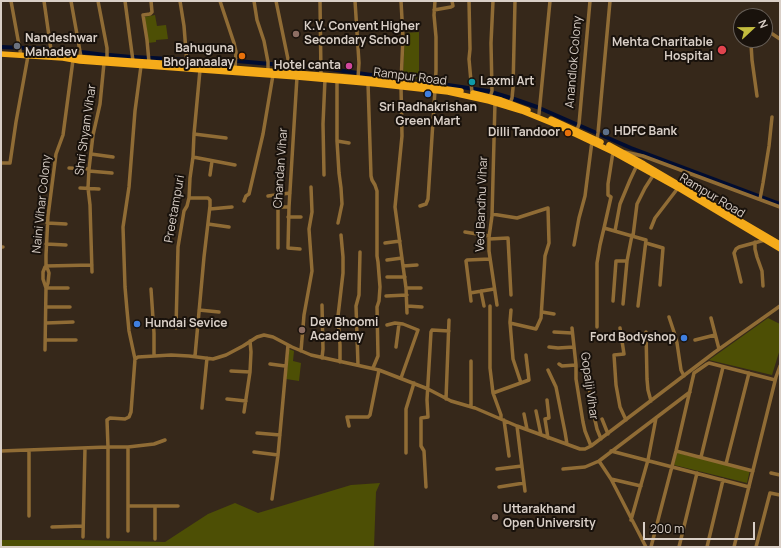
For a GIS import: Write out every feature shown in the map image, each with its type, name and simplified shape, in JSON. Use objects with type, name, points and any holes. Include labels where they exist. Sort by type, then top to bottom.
[{"type":"main road","name":"Rampur Road","points":[[1,54],[52,57],[72,60],[105,61],[141,66],[252,72],[297,77],[322,72],[337,80],[435,86],[495,102],[596,137],[613,152],[654,174],[780,249]]},
{"type":"main road","points":[[63,58],[81,57],[105,61],[133,61],[149,59],[236,64],[252,72],[268,66],[358,75],[401,84]]},
{"type":"main road","points":[[435,86],[491,94],[540,110],[578,127],[780,244]]},
{"type":"street","points":[[11,1],[21,56]]},
{"type":"street","points":[[44,1],[52,57]]},
{"type":"street","points":[[71,1],[81,57]]},
{"type":"street","name":"Shri Shyam Vihar","points":[[92,272],[88,188],[89,170],[93,135],[100,104],[107,48],[98,1]]},
{"type":"street","points":[[125,1],[133,61]]},
{"type":"street","points":[[149,59],[143,15],[150,14],[152,12],[151,1]]},
{"type":"street","points":[[180,1],[187,61]]},
{"type":"street","points":[[220,1],[234,43],[236,64]]},
{"type":"street","points":[[254,1],[268,66]]},
{"type":"street","points":[[276,1],[289,68]]},
{"type":"street","points":[[320,1],[324,175]]},
{"type":"street","points":[[355,1],[358,34],[358,75]]},
{"type":"street","points":[[401,1],[403,37],[401,84],[402,136],[394,207],[405,277],[407,313]]},
{"type":"street","points":[[420,206],[426,204],[428,199],[435,86],[435,1]]},
{"type":"street","points":[[434,10],[451,7],[453,6],[452,1]]},
{"type":"street","points":[[469,1],[469,59],[471,90]]},
{"type":"street","points":[[491,94],[493,1]]},
{"type":"street","points":[[511,100],[513,88],[514,1]]},
{"type":"street","points":[[540,110],[550,1]]},
{"type":"street","name":"Anandlok Colony","points":[[578,127],[590,1]]},
{"type":"street","points":[[574,245],[596,137],[610,1]]},
{"type":"street","points":[[751,48],[757,96]]},
{"type":"street","points":[[1,164],[10,163],[28,56]]},
{"type":"street","name":"Naini Vihar Colony","points":[[45,350],[46,288],[49,273],[46,266],[47,223],[56,154],[63,135],[72,60]]},
{"type":"street","points":[[108,537],[107,420],[110,418],[125,419],[129,417],[131,412],[134,359],[126,302],[123,227],[129,187],[135,111],[141,66]]},
{"type":"street","name":"Preetampuri","points":[[176,328],[178,247],[184,211],[189,198],[200,70]]},
{"type":"street","points":[[244,201],[246,196],[249,194],[263,134],[273,75]]},
{"type":"street","name":"Chandan Vihar","points":[[297,77],[288,207],[288,248],[300,248]]},
{"type":"street","points":[[337,80],[339,174],[342,204],[338,223]]},
{"type":"street","points":[[368,83],[371,176],[377,191],[377,256],[380,287],[380,301],[377,307],[378,356],[373,368]]},
{"type":"street","name":"Ved Bandhu Vihar","points":[[495,102],[492,214],[489,237],[490,259],[497,305]]},
{"type":"street","points":[[760,198],[769,146],[772,117]]},
{"type":"street","points":[[194,134],[226,138]]},
{"type":"street","points":[[338,141],[349,143]]},
{"type":"street","points":[[620,151],[643,156],[760,198],[780,207]]},
{"type":"street","points":[[597,327],[597,263],[612,198],[608,195],[608,184],[613,152]]},
{"type":"street","points":[[91,154],[113,157]]},
{"type":"street","points":[[193,157],[235,165]]},
{"type":"street","points":[[210,175],[212,161]]},
{"type":"street","points":[[615,231],[620,204],[637,165]]},
{"type":"street","points":[[69,168],[112,173]]},
{"type":"street","points":[[623,304],[627,262],[637,204],[654,174]]},
{"type":"street","points":[[301,351],[304,315],[312,271],[310,229],[312,212],[311,187]]},
{"type":"street","points":[[80,188],[99,189]]},
{"type":"street","points":[[651,228],[655,218],[678,188]]},
{"type":"street","points":[[268,196],[290,193]]},
{"type":"street","points":[[189,198],[209,198],[210,200],[195,356]]},
{"type":"street","points":[[210,209],[232,207]]},
{"type":"street","points":[[278,248],[278,209],[280,207],[288,207]]},
{"type":"street","points":[[492,214],[517,218],[548,208],[548,244],[545,256],[541,318],[536,329],[510,323]]},
{"type":"street","points":[[288,217],[301,217]]},
{"type":"street","points":[[47,223],[66,224]]},
{"type":"street","points":[[208,224],[229,227]]},
{"type":"street","points":[[604,228],[646,240],[638,306]]},
{"type":"street","points":[[465,232],[489,237],[508,238],[511,295]]},
{"type":"street","points":[[340,362],[338,316],[343,273],[341,235]]},
{"type":"street","points":[[741,282],[734,253],[736,249],[764,240]]},
{"type":"street","points":[[385,243],[400,241]]},
{"type":"street","points":[[755,242],[755,249],[762,271],[763,286]]},
{"type":"street","points":[[646,243],[663,248],[660,285]]},
{"type":"street","points":[[46,244],[66,245]]},
{"type":"street","points":[[358,365],[356,306],[359,296],[360,252]]},
{"type":"street","points":[[387,260],[402,258]]},
{"type":"street","points":[[471,301],[466,260],[490,259]]},
{"type":"street","points":[[613,301],[616,261],[627,262]]},
{"type":"street","points":[[46,266],[92,265]]},
{"type":"street","points":[[403,266],[417,265]]},
{"type":"street","points":[[386,277],[405,277]]},
{"type":"street","points":[[46,288],[68,288]]},
{"type":"street","points":[[406,288],[421,288]]},
{"type":"street","points":[[470,293],[494,289]]},
{"type":"street","points":[[151,290],[154,356]]},
{"type":"street","points":[[481,291],[484,306]]},
{"type":"street","points":[[386,296],[407,295]]},
{"type":"street","points":[[322,304],[322,358]]},
{"type":"street","points":[[407,306],[422,307]]},
{"type":"street","points":[[490,306],[490,368],[493,393],[501,415],[509,456]]},
{"type":"street","points":[[134,359],[171,354],[213,359],[264,335],[273,337],[311,355],[373,368],[402,378],[451,401],[471,407],[548,438],[580,449],[586,449],[780,306]]},
{"type":"street","points":[[46,307],[70,307]]},
{"type":"street","points":[[199,310],[219,312]]},
{"type":"street","points":[[512,310],[510,323],[513,360],[521,383]]},
{"type":"street","points":[[542,312],[554,314]]},
{"type":"street","points":[[669,317],[677,343],[680,370],[684,376]]},
{"type":"street","points":[[711,318],[719,350]]},
{"type":"street","points":[[446,399],[449,320]]},
{"type":"street","points":[[46,323],[72,322]]},
{"type":"street","points":[[396,347],[399,324]]},
{"type":"street","points":[[387,325],[403,324],[423,331]]},
{"type":"street","name":"Gopalji Vihar","points":[[572,328],[576,379],[585,431],[591,446]]},
{"type":"street","points":[[620,328],[624,354],[614,355],[616,385],[620,407],[626,420]]},
{"type":"street","points":[[402,378],[418,330]]},
{"type":"street","points":[[426,487],[424,452],[421,446],[421,418],[428,417],[427,400],[431,332],[432,330],[449,331]]},
{"type":"street","points":[[554,332],[572,333]]},
{"type":"street","points":[[646,332],[647,379],[651,401]]},
{"type":"street","points":[[695,340],[715,335]]},
{"type":"street","points":[[46,340],[76,340]]},
{"type":"street","points":[[244,412],[250,372],[250,341]]},
{"type":"street","points":[[272,499],[278,455],[288,345]]},
{"type":"street","points":[[548,346],[558,348],[574,347]]},
{"type":"street","points":[[493,393],[529,380],[526,355]]},
{"type":"street","points":[[202,408],[207,358]]},
{"type":"street","points":[[471,361],[471,407]]},
{"type":"street","points":[[651,547],[676,451],[694,373],[709,363],[775,380]]},
{"type":"street","points":[[270,364],[285,366]]},
{"type":"street","points":[[559,364],[562,366],[576,364]]},
{"type":"street","points":[[734,547],[775,380],[780,366]]},
{"type":"street","points":[[701,457],[723,367]]},
{"type":"street","points":[[348,426],[347,417],[368,417],[370,415],[379,370]]},
{"type":"street","points":[[548,370],[556,387],[567,444]]},
{"type":"street","points":[[232,371],[250,372]]},
{"type":"street","points":[[726,464],[749,373]]},
{"type":"street","points":[[589,376],[590,398],[600,439]]},
{"type":"street","points":[[406,452],[406,409],[414,383]]},
{"type":"street","points":[[563,469],[585,467],[599,461],[690,392]]},
{"type":"street","points":[[227,399],[246,401]]},
{"type":"street","points":[[547,400],[549,418],[545,419],[548,438]]},
{"type":"street","points":[[536,411],[541,435]]},
{"type":"street","points":[[524,414],[527,429]]},
{"type":"street","points":[[631,520],[648,460],[656,418]]},
{"type":"street","points":[[602,420],[608,434]]},
{"type":"street","points":[[517,426],[525,491]]},
{"type":"street","points":[[257,433],[280,435]]},
{"type":"street","points":[[1,451],[128,447],[154,444],[165,440]]},
{"type":"street","points":[[128,447],[128,531]]},
{"type":"street","points":[[83,537],[84,448]]},
{"type":"street","points":[[29,451],[29,516]]},
{"type":"street","points":[[611,451],[749,488]]},
{"type":"street","points":[[676,451],[753,471]]},
{"type":"street","points":[[254,452],[278,455]]},
{"type":"street","points":[[599,461],[611,480],[646,547]]},
{"type":"street","points":[[497,469],[522,466]]},
{"type":"street","points":[[771,473],[780,475]]},
{"type":"street","points":[[679,547],[697,474]]},
{"type":"street","points":[[611,480],[641,486]]},
{"type":"street","points":[[707,547],[723,480]]},
{"type":"street","points":[[499,487],[524,483]]},
{"type":"street","points":[[756,547],[770,492],[780,495]]},
{"type":"street","points":[[128,506],[178,506]]},
{"type":"street","points":[[155,506],[155,539]]},
{"type":"street","points":[[52,527],[83,526]]},
{"type":"shaded area","points":[[155,15],[157,26],[166,25],[168,39],[156,40],[156,42],[148,43],[144,17]]},
{"type":"shaded area","points":[[419,32],[419,79],[403,76],[405,33]]},
{"type":"shaded area","points":[[768,318],[780,324],[780,349],[772,375],[709,360]]},
{"type":"shaded area","points":[[289,349],[294,351],[293,361],[301,363],[299,381],[286,379]]},
{"type":"shaded area","points":[[677,453],[750,470],[747,483],[674,465]]},
{"type":"shaded area","points":[[380,483],[376,492],[374,547],[1,547],[1,540],[165,542],[208,514],[235,503],[258,513],[351,485]]},
{"type":"waterway","points":[[1,47],[50,49]]},
{"type":"waterway","points":[[54,50],[76,51]]},
{"type":"waterway","points":[[81,52],[105,55]]},
{"type":"waterway","points":[[110,55],[131,57]]},
{"type":"waterway","points":[[134,57],[189,60],[226,60],[323,68],[399,79]]},
{"type":"waterway","points":[[428,82],[488,91],[514,99],[537,107],[631,148],[780,204]]},
{"type":"place","name":"K.V. Convent Higher Secondary School","points":[[296,34]]},
{"type":"place","name":"Nandeshwar Mahadev","points":[[17,46]]},
{"type":"place","name":"Mehta Charitable Hospital","points":[[722,50]]},
{"type":"place","name":"Bahuguna Bhojanaalay","points":[[242,56]]},
{"type":"place","name":"Hotel canta","points":[[349,66]]},
{"type":"place","name":"Laxmi Art","points":[[472,82]]},
{"type":"place","name":"Sri Radhakrishan Green Mart","points":[[428,94]]},
{"type":"place","name":"HDFC Bank","points":[[606,132]]},
{"type":"place","name":"Dilli Tandoor","points":[[568,133]]},
{"type":"place","name":"Hundai Sevice","points":[[137,324]]},
{"type":"place","name":"Dev Bhoomi Academy","points":[[302,330]]},
{"type":"place","name":"Ford Bodyshop","points":[[684,338]]},
{"type":"place","name":"Uttarakhand Open University","points":[[495,517]]}]
